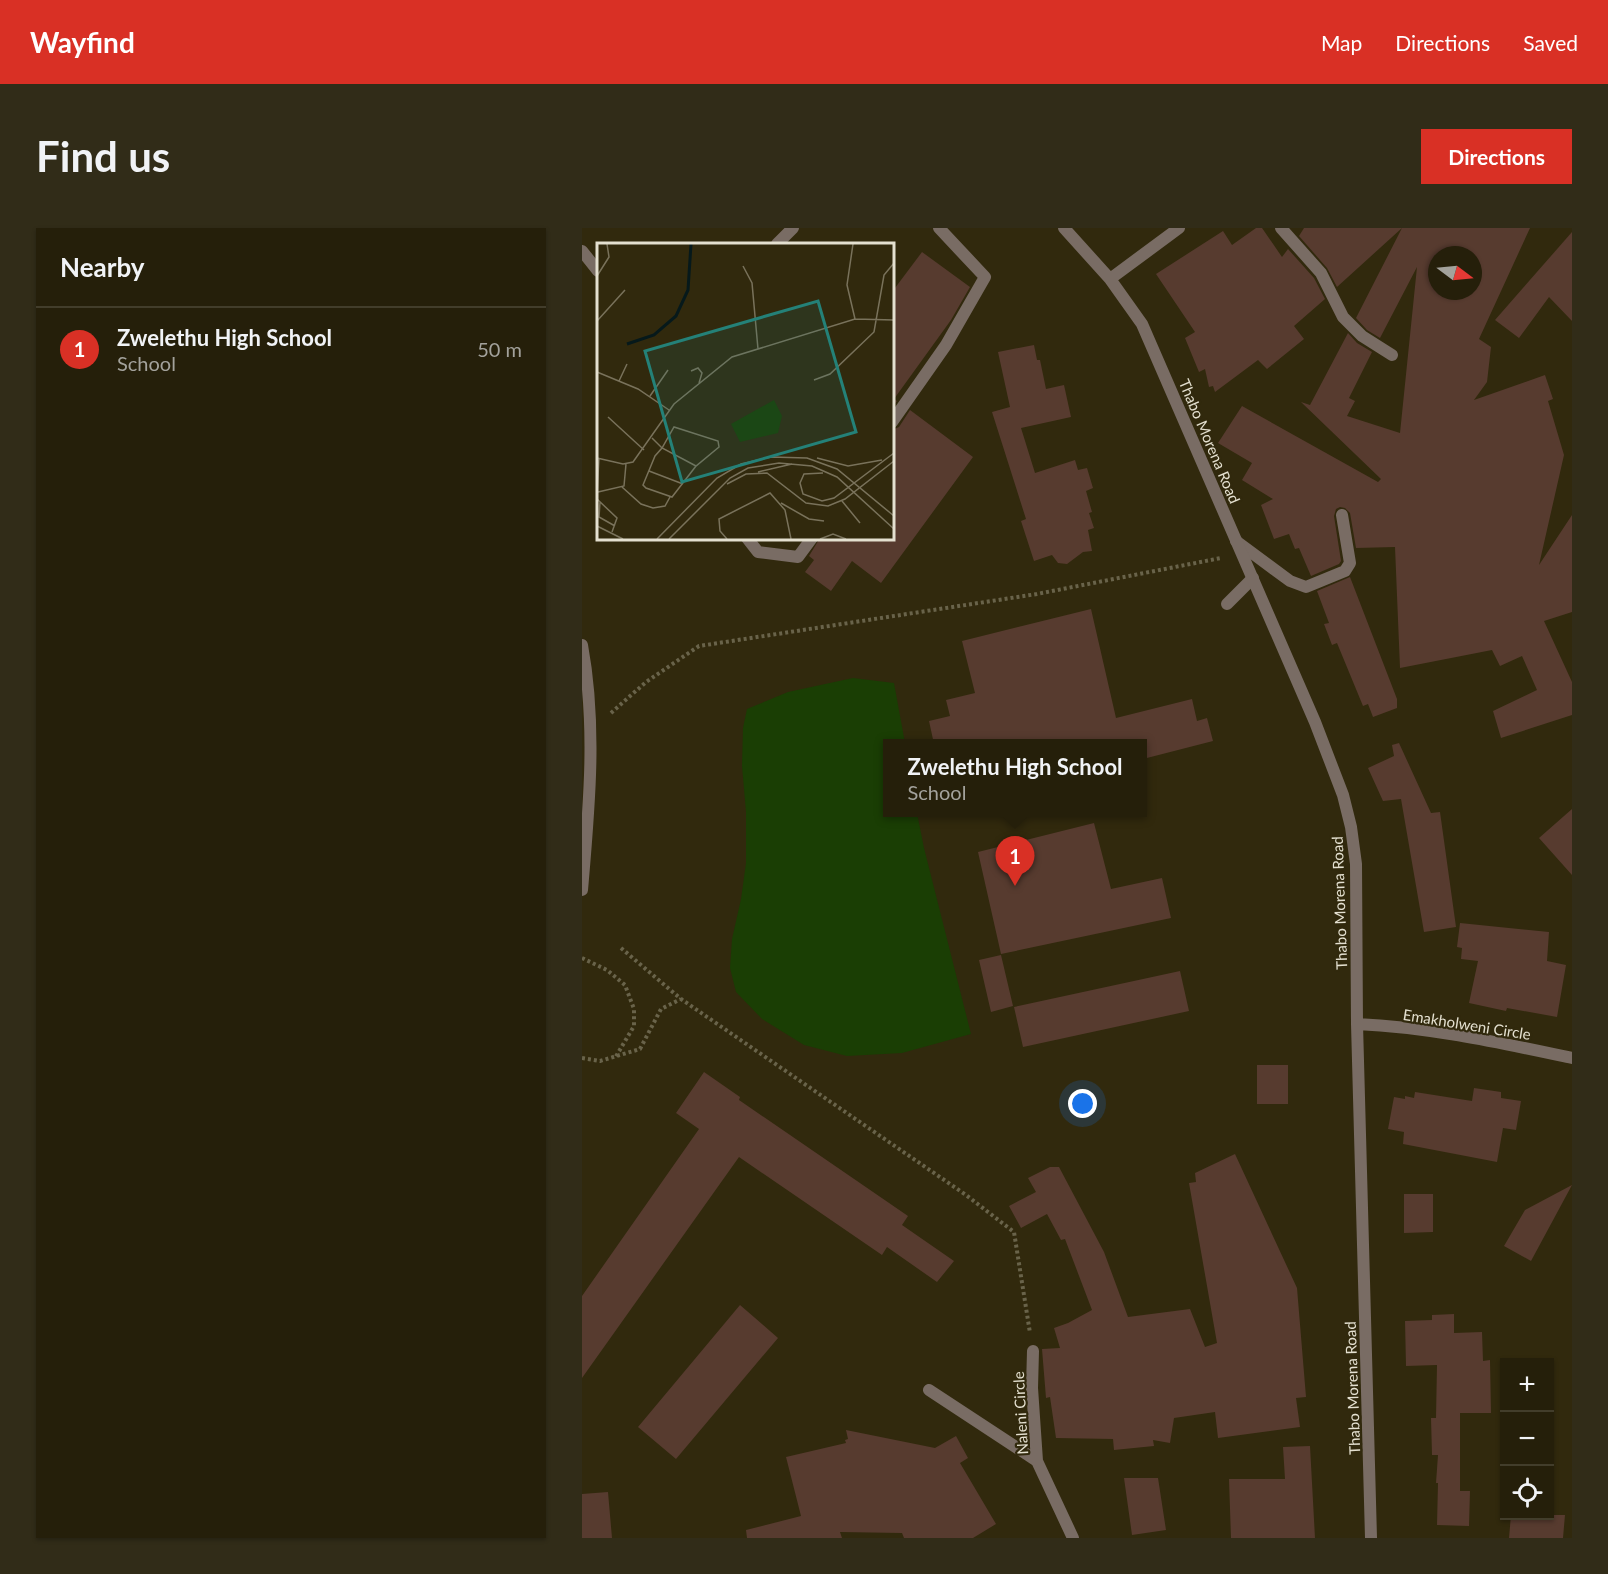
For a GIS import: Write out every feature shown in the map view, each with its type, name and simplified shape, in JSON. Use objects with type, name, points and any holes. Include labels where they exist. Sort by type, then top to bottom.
[{"type":"street","points":[[778,243],[793,228]]},
{"type":"street","points":[[894,419],[946,345],[985,277],[939,228]]},
{"type":"street","name":"Thabo Morena Road","points":[[1064,228],[1110,279],[1142,324],[1315,722],[1343,795],[1351,827],[1356,864],[1357,1024],[1371,1538]]},
{"type":"street","points":[[1110,279],[1179,228]]},
{"type":"street","points":[[1281,228],[1321,273],[1343,317],[1362,336],[1392,355]]},
{"type":"street","points":[[582,251],[597,270]]},
{"type":"street","points":[[1236,540],[1290,581],[1306,587],[1345,571],[1350,563],[1342,515]]},
{"type":"street","points":[[749,540],[758,552],[798,557],[811,540]]},
{"type":"street","points":[[1227,604],[1253,578]]},
{"type":"street","points":[[582,645],[588,675],[591,731],[589,803],[582,890]]},
{"type":"street","name":"Emakholweni Circle","points":[[1357,1024],[1485,1040],[1572,1058]]},
{"type":"street","name":"Naleni Circle","points":[[1033,1351],[1032,1388],[1037,1461],[1073,1538]]},
{"type":"street","points":[[929,1390],[1037,1461]]},
{"type":"path","points":[[591,731],[646,682],[699,646],[1036,594],[1242,554]]},
{"type":"path","points":[[621,948],[681,999],[966,1195],[1014,1232],[1033,1351]]},
{"type":"path","points":[[582,958],[607,970],[625,986],[634,1009],[634,1026],[615,1058]]},
{"type":"path","points":[[582,1058],[600,1061],[640,1049],[660,1009],[681,999]]},
{"type":"green space","points":[[853,678],[894,683],[904,739],[883,739],[883,817],[918,817],[971,1034],[902,1053],[847,1056],[804,1045],[762,1019],[736,992],[730,968],[732,939],[746,863],[746,812],[742,766],[743,728],[747,709],[788,692]]},
{"type":"building","points":[[1256,228],[1262,228],[1282,257],[1288,249],[1314,278],[1325,299],[1294,326],[1304,339],[1267,369],[1258,360],[1215,392],[1213,386],[1209,387],[1205,369],[1199,372],[1185,338],[1195,332],[1156,274],[1223,231],[1232,245]]},
{"type":"building","points":[[1304,228],[1402,228],[1337,287],[1327,268],[1299,236]]},
{"type":"building","points":[[1402,228],[1530,228],[1479,339],[1491,347],[1487,382],[1474,400],[1545,375],[1553,399],[1548,401],[1564,455],[1539,565],[1572,515],[1572,612],[1544,621],[1572,682],[1572,715],[1501,738],[1493,711],[1537,690],[1522,656],[1500,666],[1492,650],[1400,668],[1395,547],[1356,548],[1350,513],[1340,507],[1336,509],[1334,516],[1341,561],[1311,576],[1299,548],[1295,549],[1289,534],[1274,539],[1261,505],[1273,499],[1242,480],[1252,463],[1218,443],[1242,406],[1378,482],[1381,479],[1301,402],[1310,405],[1348,333],[1357,343],[1372,352],[1349,398],[1355,401],[1347,416],[1400,433],[1417,267],[1380,338],[1367,330],[1356,318]]},
{"type":"building","points":[[1572,232],[1572,321],[1549,297],[1519,338],[1495,320]]},
{"type":"building","points":[[922,252],[970,287],[951,320],[894,399],[894,289]]},
{"type":"building","points":[[1034,345],[1037,360],[1040,360],[1046,389],[1064,385],[1071,417],[1021,428],[1035,473],[1075,460],[1078,470],[1087,468],[1093,488],[1086,491],[1094,528],[1088,530],[1092,551],[1083,552],[1067,564],[1058,563],[1052,555],[1034,561],[1021,521],[1026,519],[992,412],[1010,407],[998,352]]},
{"type":"building","points":[[910,410],[973,457],[881,583],[852,561],[831,591],[805,572],[814,560],[809,556],[819,540],[894,540],[894,429],[899,427]]},
{"type":"building","points":[[1350,577],[1397,699],[1397,708],[1373,717],[1368,704],[1363,706],[1337,643],[1332,645],[1324,624],[1329,623],[1317,591]]},
{"type":"building","points":[[1091,609],[1116,718],[1192,699],[1197,721],[1207,718],[1213,741],[1147,758],[1147,739],[933,739],[929,721],[950,716],[946,700],[975,693],[962,641]]},
{"type":"building","points":[[1399,743],[1431,813],[1440,812],[1456,927],[1424,932],[1401,799],[1383,801],[1368,768],[1394,756],[1392,745]]},
{"type":"building","points":[[1572,809],[1572,875],[1539,838]]},
{"type":"building","points":[[1094,823],[1111,889],[1162,878],[1171,918],[1001,954],[978,852]]},
{"type":"building","points":[[1460,923],[1549,932],[1547,961],[1566,965],[1557,1017],[1507,1008],[1506,1011],[1469,1003],[1478,961],[1461,959],[1462,948],[1457,947]]},
{"type":"building","points":[[1001,955],[1013,1006],[991,1012],[979,960]]},
{"type":"building","points":[[1180,971],[1189,1011],[1023,1047],[1014,1007]]},
{"type":"building","points":[[1257,1065],[1288,1065],[1288,1104],[1257,1104]]},
{"type":"building","points":[[704,1072],[740,1097],[739,1100],[908,1216],[902,1225],[954,1261],[937,1282],[887,1247],[882,1255],[739,1157],[582,1378],[582,1296],[699,1129],[676,1113]]},
{"type":"building","points":[[1474,1088],[1501,1092],[1501,1098],[1521,1101],[1516,1130],[1503,1128],[1497,1162],[1403,1144],[1404,1132],[1388,1129],[1394,1097],[1414,1098],[1415,1092],[1472,1101]]},
{"type":"building","points":[[1235,1154],[1297,1288],[1306,1397],[1296,1398],[1300,1427],[1218,1438],[1215,1412],[1174,1418],[1170,1443],[1153,1440],[1154,1446],[1114,1450],[1113,1439],[1056,1438],[1050,1397],[1046,1398],[1042,1349],[1060,1348],[1054,1328],[1092,1310],[1065,1239],[1061,1240],[1047,1214],[1021,1228],[1009,1206],[1036,1192],[1028,1178],[1050,1167],[1059,1167],[1104,1252],[1128,1317],[1190,1309],[1205,1347],[1217,1343],[1189,1183],[1196,1182],[1195,1173]]},
{"type":"building","points":[[1572,1185],[1531,1261],[1504,1246],[1525,1210]]},
{"type":"building","points":[[1404,1194],[1433,1194],[1433,1232],[1404,1233]]},
{"type":"building","points":[[740,1305],[778,1338],[676,1459],[638,1427]]},
{"type":"building","points":[[1454,1314],[1454,1333],[1482,1332],[1483,1361],[1490,1360],[1491,1413],[1460,1413],[1460,1491],[1470,1491],[1469,1526],[1437,1525],[1438,1455],[1432,1455],[1431,1418],[1436,1418],[1437,1365],[1406,1366],[1405,1321],[1432,1320],[1432,1315]]},
{"type":"building","points":[[846,1430],[935,1448],[956,1436],[968,1458],[960,1463],[996,1524],[973,1538],[904,1538],[902,1533],[840,1532],[842,1538],[747,1538],[746,1530],[801,1516],[786,1457],[846,1443],[845,1440],[848,1439]]},
{"type":"building","points":[[1310,1446],[1315,1538],[1231,1538],[1229,1479],[1285,1479],[1283,1447]]},
{"type":"building","points":[[1124,1478],[1158,1478],[1166,1530],[1132,1535]]},
{"type":"building","points":[[608,1492],[612,1538],[582,1538],[582,1494]]},
{"type":"building","points":[[1554,1515],[1565,1515],[1563,1538],[1509,1538],[1511,1520],[1554,1520]]},
{"type":"place","name":"Zwelethu High School","points":[[1015,886]]}]
